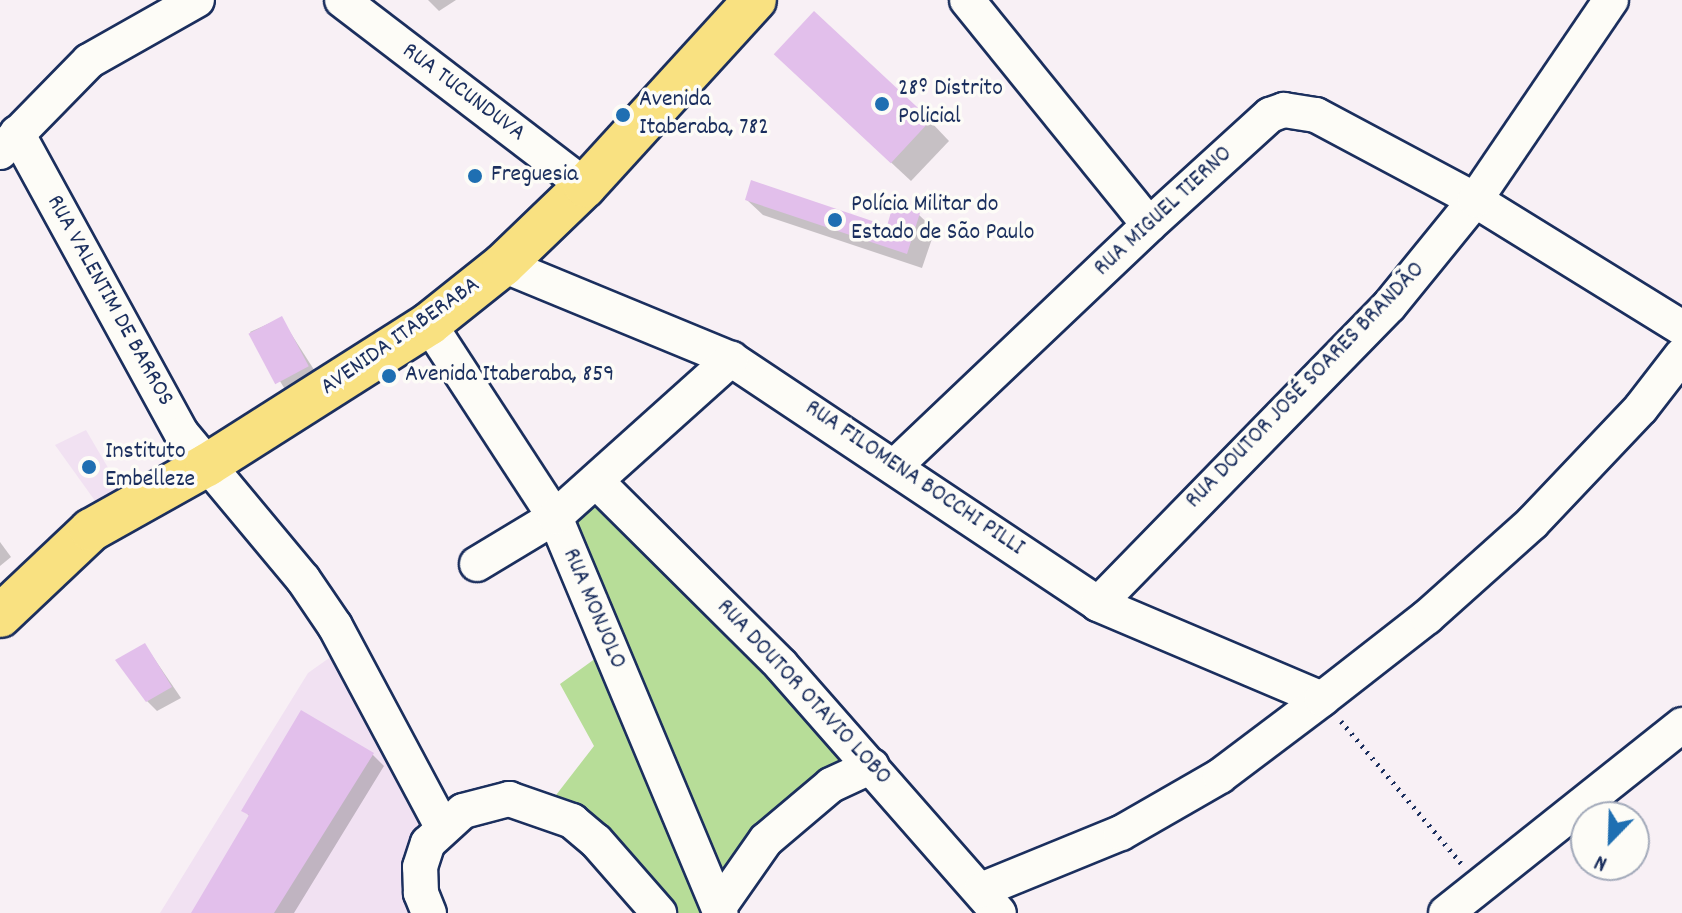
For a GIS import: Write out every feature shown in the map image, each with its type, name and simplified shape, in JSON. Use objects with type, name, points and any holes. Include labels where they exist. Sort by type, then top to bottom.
[{"type":"main road","name":"AVENIDA ITABERABA","points":[[1,616],[91,530],[207,465],[429,324],[503,265],[585,186],[755,0]]},
{"type":"street","points":[[8,143],[89,61],[197,0]]},
{"type":"street","name":"RUA TUCUNDUVA","points":[[342,0],[585,186]]},
{"type":"street","points":[[967,0],[1149,225]]},
{"type":"street","name":"RUA DOUTOR JOSÉ SOARES BRANDÃO","points":[[1098,604],[1389,306],[1475,200],[1611,0]]},
{"type":"street","name":"RUA MIGUEL TIERNO","points":[[894,467],[1149,225],[1270,115],[1284,110],[1316,115],[1475,200],[1682,328]]},
{"type":"street","name":"RUA VALENTIM DE BARROS","points":[[8,143],[182,434],[303,579],[335,626],[442,826]]},
{"type":"street","name":"RUA FILOMENA BOCCHI PILLI","points":[[503,265],[731,359],[1098,604],[1322,699]]},
{"type":"street","name":"RUA MONJOLO","points":[[429,324],[555,517],[720,910]]},
{"type":"street","points":[[990,902],[1121,833],[1220,776],[1427,617],[1532,523],[1641,408],[1682,355]]},
{"type":"street","points":[[477,564],[555,517],[731,359]]},
{"type":"street","name":"RUA DOUTOR OTAVIO LOBO","points":[[597,482],[781,665],[990,902]]},
{"type":"street","points":[[1446,913],[1682,725]]},
{"type":"street","points":[[720,910],[766,840],[831,785],[872,766]]},
{"type":"street","points":[[429,913],[421,893],[420,867],[442,826],[483,803],[509,799],[546,808],[596,841],[659,913]]},
{"type":"path","points":[[1322,699],[1480,885]]},
{"type":"shaded area","name":"Instituto Embelleze","points":[[86,430],[121,490],[98,505],[55,445]]},
{"type":"shaded area","points":[[339,651],[424,816],[404,864],[404,890],[411,913],[160,913],[308,673]]},
{"type":"green space","points":[[597,482],[872,766],[831,785],[722,913],[666,913],[546,808],[594,746],[560,684],[610,648],[555,517]]},
{"type":"building","points":[[814,11],[931,120],[891,163],[774,54]]},
{"type":"building","name":"Polícia Militar do Estado de São Paulo","points":[[751,180],[887,226],[893,205],[920,213],[907,254],[745,200]]},
{"type":"building","points":[[282,316],[309,366],[275,384],[248,334]]},
{"type":"building","points":[[145,643],[172,687],[146,702],[115,660]]},
{"type":"building","points":[[301,710],[374,753],[274,913],[191,913],[249,815],[241,811]]},
{"type":"place","name":"28º Distrito Policial","points":[[882,104]]},
{"type":"place","name":"Avenida Itaberaba, 782","points":[[623,115]]},
{"type":"place","name":"Freguesia","points":[[475,176]]},
{"type":"place","name":"Polícia Militar do Estado de São Paulo","points":[[835,220]]},
{"type":"place","name":"Avenida Itaberaba, 859","points":[[389,376]]},
{"type":"place","name":"Instituto Embelleze","points":[[89,467]]}]
